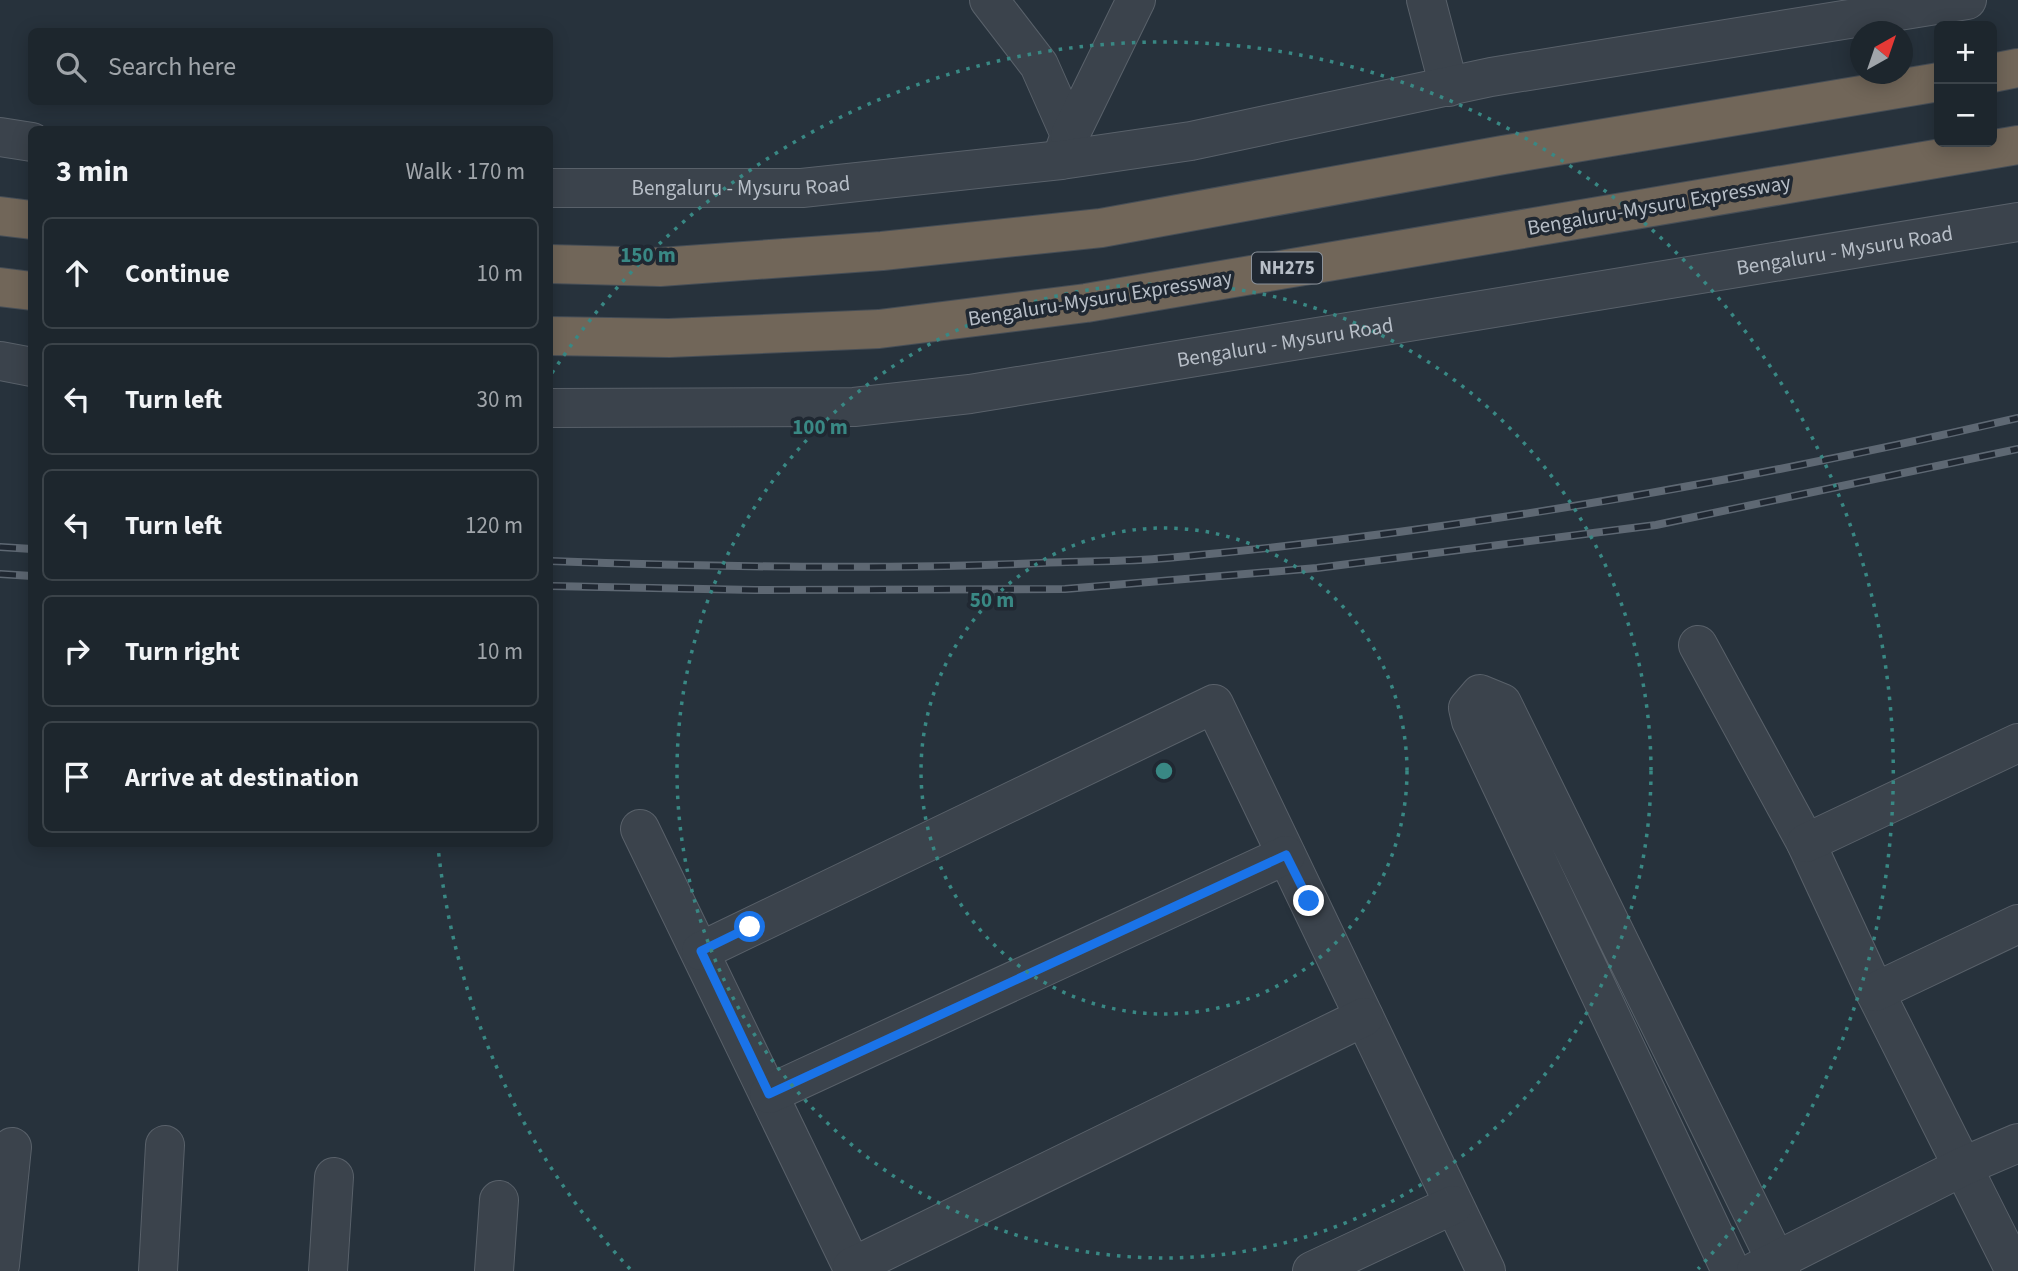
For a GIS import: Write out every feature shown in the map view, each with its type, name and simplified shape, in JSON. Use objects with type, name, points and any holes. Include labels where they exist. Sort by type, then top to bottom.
[{"type":"highway","points":[[1997,72],[2018,68]]},
{"type":"highway","points":[[553,264],[660,267],[882,251],[1101,229],[1503,155],[1934,83]]},
{"type":"highway","name":"Bengaluru-Mysuru Expressway","points":[[553,336],[670,338],[879,329],[1086,303],[2018,145]]},
{"type":"highway","points":[[0,216],[28,220]]},
{"type":"highway","points":[[0,287],[28,290]]},
{"type":"street","points":[[989,0],[1039,65],[1065,147]]},
{"type":"street","points":[[1065,147],[1136,0]]},
{"type":"street","points":[[1426,0],[1449,87]]},
{"type":"street","name":"Bengaluru - Mysuru Road","points":[[553,188],[802,188],[1065,147],[1191,141],[1449,87],[1967,0]]},
{"type":"street","points":[[0,137],[28,141]]},
{"type":"street","name":"Bengaluru - Mysuru Road","points":[[553,408],[854,407],[970,394],[2018,222]]},
{"type":"street","points":[[0,360],[28,366]]},
{"type":"street","points":[[1698,645],[1806,843],[1875,992],[2015,1271]]},
{"type":"street","points":[[1731,1271],[1471,721],[1468,708],[1480,694],[1502,703],[1771,1268],[1964,1166],[2018,1143]]},
{"type":"street","points":[[701,951],[1214,704],[1486,1271]]},
{"type":"street","points":[[1806,843],[2018,743]]},
{"type":"street","points":[[640,830],[853,1269],[1364,1017]]},
{"type":"street","points":[[769,1094],[1286,855]]},
{"type":"street","points":[[1875,992],[2018,924]]},
{"type":"street","points":[[158,1271],[165,1145]]},
{"type":"street","points":[[0,1265],[12,1147]]},
{"type":"street","points":[[328,1271],[334,1177]]},
{"type":"street","points":[[494,1271],[499,1200]]},
{"type":"street","points":[[1312,1271],[1453,1205]]},
{"type":"railway","points":[[553,561],[857,567],[1167,558],[1382,534],[1595,503],[1807,464],[2018,418]]},
{"type":"railway","points":[[553,586],[755,590],[1065,589],[1317,568],[1656,525],[2018,449]]},
{"type":"railway","points":[[0,547],[28,549]]},
{"type":"railway","points":[[0,574],[28,576]]},
{"type":"route","points":[[750,927],[701,951],[769,1094],[1286,855],[1309,901]]}]
